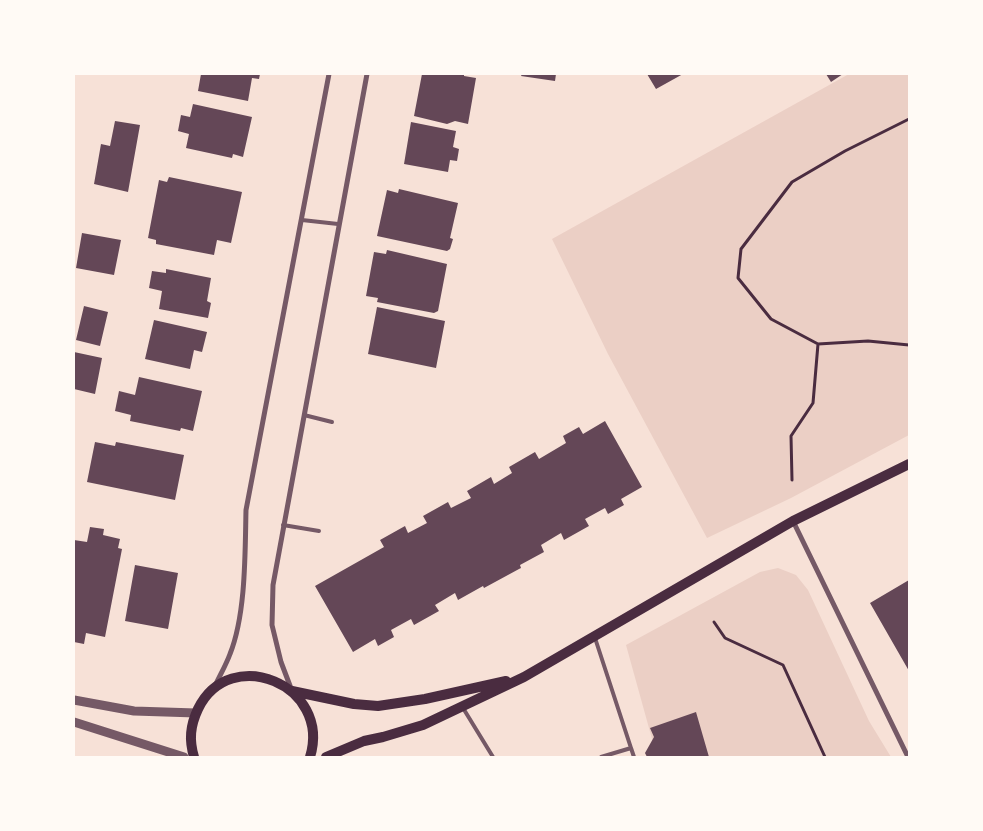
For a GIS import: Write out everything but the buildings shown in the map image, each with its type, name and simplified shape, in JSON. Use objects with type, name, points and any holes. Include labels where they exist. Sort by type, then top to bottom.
[{"type":"main road","points":[[326,757],[364,741],[423,725],[524,677],[793,521],[909,464]]},
{"type":"main road","points":[[194,757],[190,732],[196,713],[206,697],[231,680],[252,676],[272,680],[292,691],[354,704],[378,706],[425,699],[524,677]]},
{"type":"main road","points":[[292,691],[302,702],[312,728],[313,742],[310,757]]},
{"type":"street","points":[[214,690],[231,654],[238,626],[244,569],[246,510],[329,74]]},
{"type":"street","points":[[292,691],[281,662],[272,625],[273,585],[367,74]]},
{"type":"street","points":[[793,521],[908,757]]},
{"type":"street","points":[[74,700],[134,711],[196,713]]},
{"type":"street","points":[[74,722],[184,757]]},
{"type":"lane","points":[[302,220],[338,224]]},
{"type":"lane","points":[[304,415],[332,422]]},
{"type":"lane","points":[[283,525],[319,531]]},
{"type":"lane","points":[[595,636],[634,757]]},
{"type":"lane","points":[[462,706],[493,757]]},
{"type":"lane","points":[[601,757],[631,748]]},
{"type":"path","points":[[909,119],[845,151],[792,182],[741,249],[738,278],[771,319],[818,344],[868,341],[909,344]]},
{"type":"path","points":[[792,480],[791,436],[812,402],[818,344]]},
{"type":"path","points":[[714,622],[725,638],[783,665],[825,757]]},
{"type":"shaded area","points":[[849,74],[909,74],[909,435],[791,498],[707,538],[608,354],[552,239]]},
{"type":"shaded area","points":[[778,568],[796,575],[808,590],[869,721],[891,757],[657,757],[626,645],[760,572]]}]
